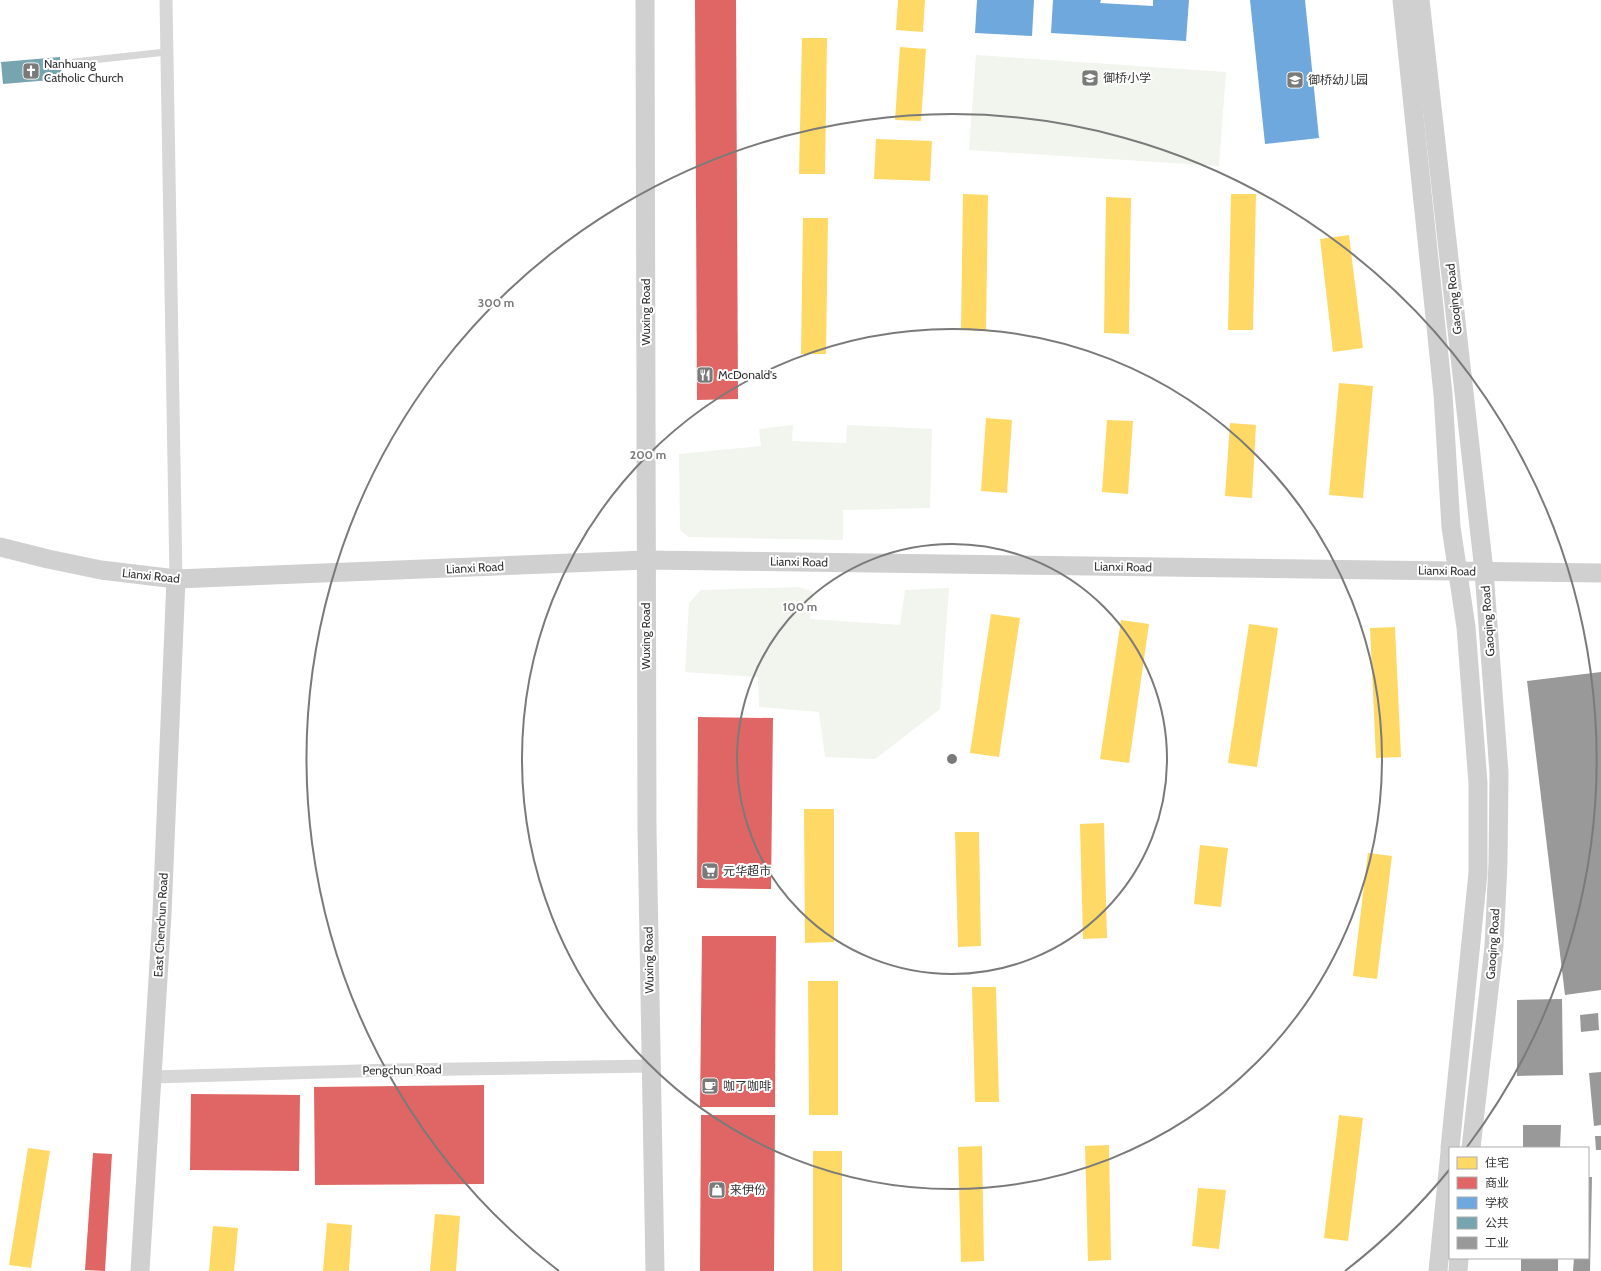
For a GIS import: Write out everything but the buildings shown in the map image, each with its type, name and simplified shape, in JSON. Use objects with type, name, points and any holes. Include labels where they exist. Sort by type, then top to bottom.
[{"type":"street","points":[[166,0],[176,579]]},
{"type":"street","name":"Wuxing Road","points":[[645,0],[646,830],[655,1271]]},
{"type":"street","name":"Gaoqing Road","points":[[1402,0],[1442,394],[1451,527],[1466,627],[1478,783],[1478,865],[1450,1147]]},
{"type":"street","name":"Gaoqing Road","points":[[1420,0],[1484,571],[1499,773],[1498,863],[1494,946],[1471,1147]]},
{"type":"street","name":"Lianxi Road","points":[[0,547],[94,569],[176,579],[646,560],[1601,573]]},
{"type":"street","name":"East Chenchun Road","points":[[140,1271],[162,914],[176,579]]},
{"type":"street","name":"Pengchun Road","points":[[153,1077],[394,1070],[651,1066]]},
{"type":"street","points":[[1438,1271],[1449,1162]]},
{"type":"street","points":[[1458,1271],[1459,1259]]},
{"type":"lane","points":[[74,62],[166,52]]},
{"type":"shaded area","points":[[976,55],[1226,72],[1219,166],[969,150]]},
{"type":"shaded area","points":[[793,425],[792,441],[846,443],[847,425],[932,429],[930,508],[843,510],[843,540],[689,537],[680,530],[679,454],[761,446],[759,429]]},
{"type":"shaded area","points":[[799,587],[813,592],[810,619],[900,625],[905,590],[949,588],[940,709],[875,759],[825,757],[819,712],[759,707],[758,677],[685,672],[689,603],[701,590]]},
{"type":"place","name":"Nanhuang Catholic Church","points":[[31,71]]},
{"type":"place","name":"御桥小学","points":[[1090,78]]},
{"type":"place","name":"御桥幼儿园","points":[[1295,80]]},
{"type":"place","name":"McDonald's","points":[[705,375]]},
{"type":"place","name":"元华超市","points":[[710,871]]},
{"type":"place","name":"咖了咖啡","points":[[710,1086]]},
{"type":"place","name":"来伊份","points":[[717,1190]]}]
